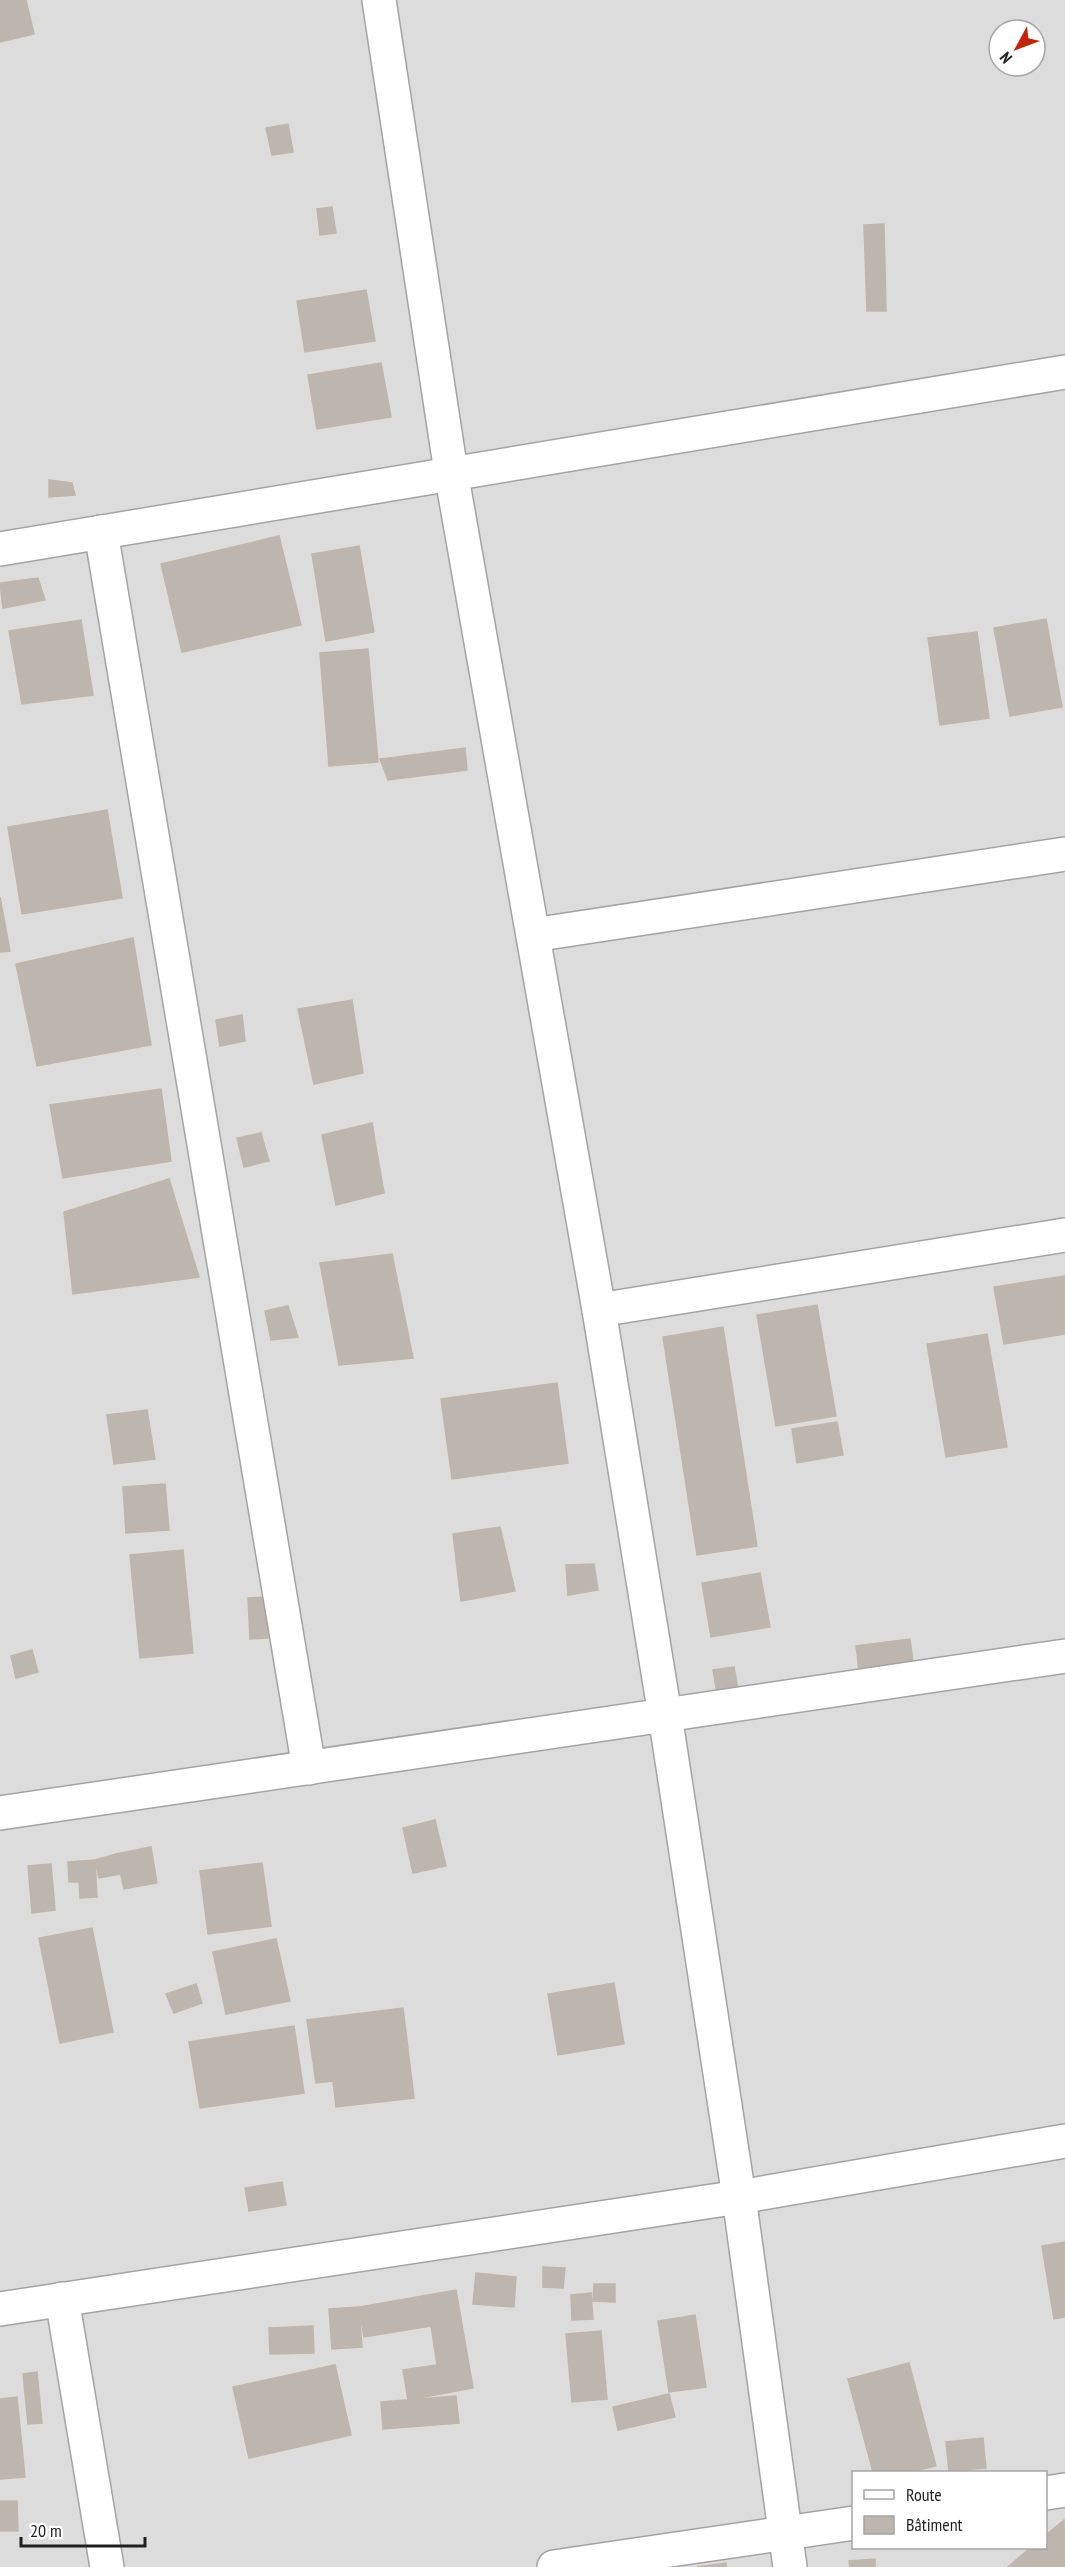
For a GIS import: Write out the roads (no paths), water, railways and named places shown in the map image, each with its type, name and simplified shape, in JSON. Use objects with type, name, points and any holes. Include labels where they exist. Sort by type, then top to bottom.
[{"type":"street","points":[[379,0],[451,472],[599,1310],[665,1715],[739,2197],[790,2567]]},
{"type":"street","points":[[0,549],[451,472],[1065,372]]},
{"type":"street","points":[[101,532],[309,1768]]},
{"type":"street","points":[[533,935],[1065,854]]},
{"type":"street","points":[[599,1310],[1065,1236]]},
{"type":"street","points":[[0,1813],[1065,1656]]},
{"type":"street","points":[[0,2309],[739,2197],[1065,2141]]},
{"type":"street","points":[[62,2299],[107,2567]]},
{"type":"street","points":[[1047,2493],[1065,2490]]},
{"type":"street","points":[[554,2567],[852,2523]]}]
